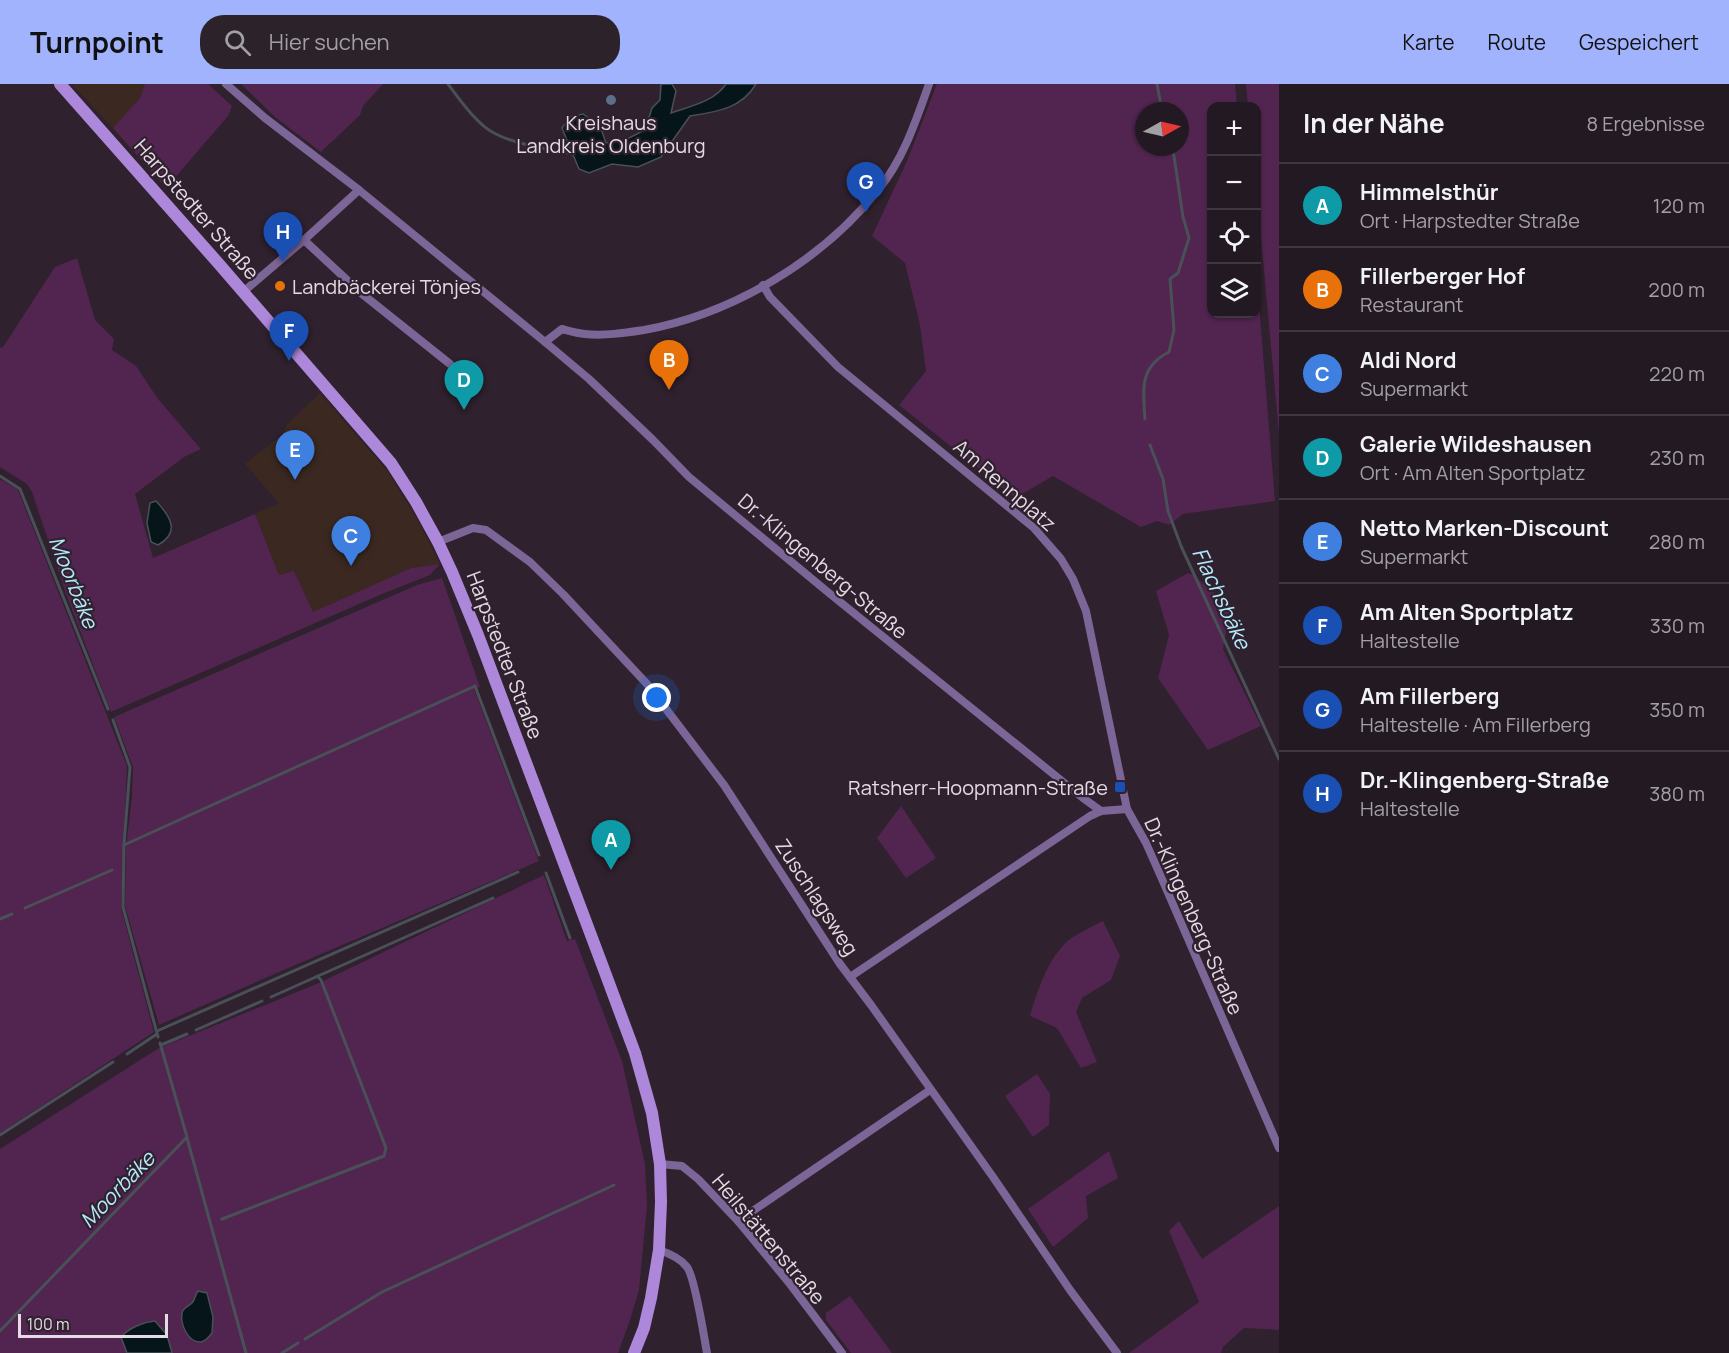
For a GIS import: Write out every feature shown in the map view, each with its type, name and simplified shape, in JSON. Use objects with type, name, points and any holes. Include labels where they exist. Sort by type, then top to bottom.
[{"type":"main road","name":"Harpstedter Straße","points":[[60,84],[391,463],[438,542],[478,634],[635,1053],[652,1113],[660,1164],[659,1250],[644,1328],[634,1353]]},
{"type":"street","name":"Dr.-Klingenberg-Straße","points":[[226,84],[265,118],[359,190],[589,378],[689,477],[911,660],[1101,811],[1127,809],[1146,843],[1279,1148]]},
{"type":"street","points":[[545,342],[562,329],[585,334],[619,334],[667,326],[715,310],[808,258],[843,229],[878,190],[899,158],[915,124],[929,84]]},
{"type":"street","points":[[243,292],[359,190]]},
{"type":"street","points":[[304,240],[361,293],[450,364]]},
{"type":"street","name":"Am Rennplatz","points":[[763,285],[770,297],[838,367],[1034,528],[1061,559],[1073,579],[1086,611],[1127,809]]},
{"type":"street","name":"Zuschlagsweg","points":[[438,542],[473,528],[486,530],[530,562],[563,594],[646,684],[724,785],[850,977],[1118,1353]]},
{"type":"street","points":[[850,977],[1090,816],[1101,811]]},
{"type":"street","points":[[738,1221],[930,1090]]},
{"type":"street","name":"Heilstättenstraße","points":[[660,1164],[682,1166],[698,1179],[738,1221],[790,1284],[842,1353]]},
{"type":"street","points":[[659,1250],[668,1253],[687,1266],[692,1279],[707,1353]]},
{"type":"shaded area","points":[[72,84],[145,84],[140,98],[113,128]]},
{"type":"shaded area","points":[[145,84],[208,84],[232,106],[228,116],[166,188],[113,128],[140,98]]},
{"type":"shaded area","points":[[241,84],[383,84],[363,106],[360,115],[321,152],[275,117]]},
{"type":"shaded area","points":[[661,84],[672,84],[676,91],[671,113],[708,99],[726,84],[756,84],[743,99],[727,108],[690,116],[661,157],[638,167],[612,164],[589,173],[579,169],[562,128],[570,117],[583,114],[600,126],[606,143],[623,141],[645,130],[652,108],[660,100]]},
{"type":"shaded area","points":[[937,84],[1235,84],[1237,102],[1207,102],[1207,318],[1260,318],[1275,501],[1183,514],[1169,525],[1157,521],[1141,527],[1053,476],[1015,498],[899,405],[926,371],[920,325],[905,263],[872,236],[907,161]]},
{"type":"shaded area","points":[[1246,84],[1279,84],[1279,434],[1261,237],[1261,102],[1248,102]]},
{"type":"shaded area","points":[[77,258],[95,320],[114,339],[112,350],[136,366],[158,399],[201,449],[184,457],[135,494],[153,558],[255,514],[279,575],[294,571],[313,612],[411,568],[440,564],[430,575],[111,712],[66,594],[32,492],[27,484],[0,467],[0,348],[3,347],[55,267]]},
{"type":"shaded area","points":[[320,393],[388,472],[420,524],[440,564],[411,568],[313,612],[294,571],[279,575],[255,514],[279,503],[245,464],[282,435],[287,424]]},
{"type":"shaded area","points":[[0,479],[17,489],[20,495],[127,766],[121,908],[154,1032],[0,1133]]},
{"type":"shaded area","points":[[156,501],[171,524],[169,535],[158,545],[151,542],[147,523],[150,503]]},
{"type":"shaded area","points":[[1188,573],[1231,607],[1223,649],[1261,726],[1208,750],[1158,678],[1169,635],[1156,591]]},
{"type":"shaded area","points":[[442,578],[480,687],[474,689],[539,861],[159,1025],[125,906],[126,847],[133,767],[114,717],[417,585]]},
{"type":"shaded area","points":[[901,806],[936,858],[906,878],[877,838]]},
{"type":"shaded area","points":[[544,875],[567,941],[575,939],[622,1061],[645,1164],[647,1206],[639,1290],[618,1353],[0,1353],[0,1149],[159,1048],[319,983]]},
{"type":"shaded area","points":[[1103,921],[1120,956],[1111,980],[1082,998],[1076,1012],[1097,1062],[1081,1068],[1057,1028],[1030,1016],[1041,984],[1058,952],[1073,937]]},
{"type":"shaded area","points":[[1037,1074],[1050,1094],[1049,1125],[1033,1137],[1005,1096]]},
{"type":"shaded area","points":[[1109,1151],[1118,1178],[1086,1196],[1088,1218],[1053,1247],[1028,1209]]},
{"type":"shaded area","points":[[1279,1206],[1279,1330],[1244,1328],[1223,1347],[1221,1353],[1129,1353],[1199,1302],[1169,1231],[1179,1221],[1202,1259]]},
{"type":"shaded area","points":[[198,1291],[207,1293],[213,1317],[212,1333],[201,1342],[189,1336],[182,1317],[183,1311],[193,1302]]},
{"type":"shaded area","points":[[850,1296],[892,1353],[851,1353],[826,1320],[826,1313]]},
{"type":"shaded area","points":[[155,1321],[167,1335],[172,1353],[127,1353],[121,1337],[137,1326]]},
{"type":"waterway","points":[[448,84],[470,112],[489,130],[514,141],[572,154]]},
{"type":"waterway","name":"Flachsbäke","points":[[1157,84],[1160,102]]},
{"type":"waterway","name":"Flachsbäke","points":[[1145,419],[1145,380],[1152,365],[1169,352],[1174,330],[1170,279],[1178,273],[1189,238],[1183,217],[1174,156]]},
{"type":"waterway","name":"Flachsbäke","points":[[1150,445],[1163,479],[1168,511],[1181,546],[1279,759]]},
{"type":"waterway","name":"Moorbäke","points":[[0,476],[20,489],[108,709]]},
{"type":"waterway","points":[[124,845],[475,686],[539,855]]},
{"type":"waterway","name":"Moorbäke","points":[[113,720],[130,767],[124,845],[123,907],[158,1037]]},
{"type":"waterway","points":[[25,908],[112,870]]},
{"type":"waterway","points":[[157,1031],[518,872]]},
{"type":"waterway","points":[[546,873],[570,938]]},
{"type":"waterway","points":[[271,997],[493,898]]},
{"type":"waterway","points":[[0,919],[12,914]]},
{"type":"waterway","points":[[222,1219],[384,1156],[386,1148],[321,980],[317,976]]},
{"type":"waterway","points":[[196,1030],[262,1001]]},
{"type":"waterway","points":[[127,1054],[157,1034]]},
{"type":"waterway","points":[[161,1045],[187,1034]]},
{"type":"waterway","name":"Moorbäke","points":[[0,1331],[187,1137],[160,1043]]},
{"type":"waterway","points":[[0,1135],[113,1062]]},
{"type":"waterway","points":[[187,1138],[246,1353]]},
{"type":"waterway","points":[[305,1339],[382,1292],[614,1185]]},
{"type":"waterway","points":[[282,1353],[298,1343]]},
{"type":"place","name":"Kreishaus Landkreis Oldenburg","points":[[611,100]]},
{"type":"place","name":"Am Fillerberg","points":[[866,212]]},
{"type":"place","name":"Dr.-Klingenberg-Straße","points":[[283,262]]},
{"type":"place","name":"Landbäckerei Tönjes","points":[[280,286]]},
{"type":"place","name":"Am Alten Sportplatz","points":[[289,361]]},
{"type":"place","name":"Fillerberger Hof","points":[[669,390]]},
{"type":"place","name":"Galerie Wildeshausen","points":[[464,410]]},
{"type":"place","name":"Netto Marken-Discount","points":[[295,480]]},
{"type":"place","name":"Aldi Nord","points":[[351,566]]},
{"type":"place","name":"Ratsherr-Hoopmann-Straße","points":[[1120,787]]},
{"type":"place","name":"Himmelsthür","points":[[611,870]]}]
